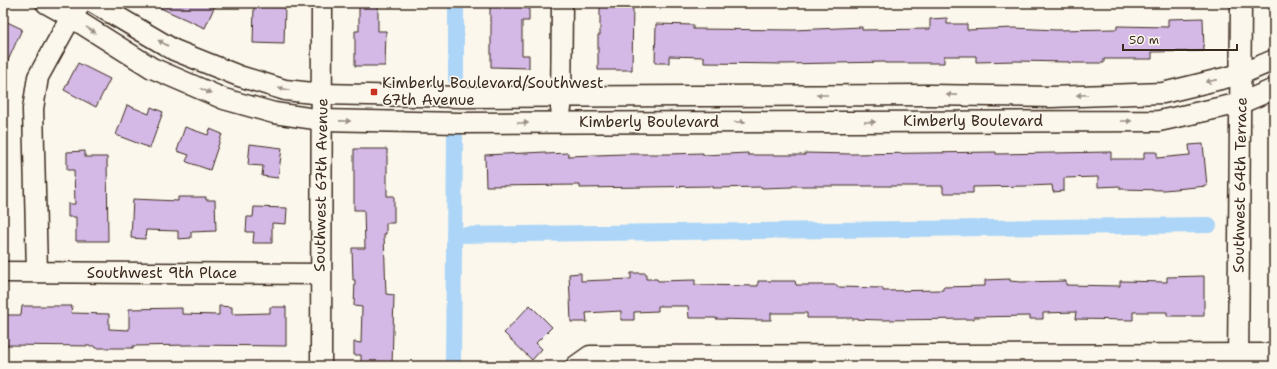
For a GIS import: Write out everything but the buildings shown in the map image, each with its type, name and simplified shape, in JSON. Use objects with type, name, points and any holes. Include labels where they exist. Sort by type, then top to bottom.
[{"type":"street","name":"Kimberly Boulevard","points":[[46,3],[76,10],[152,68],[224,99],[274,113],[322,120],[562,123],[1159,121],[1241,103],[1274,89]]},
{"type":"street","name":"Kimberly Boulevard","points":[[94,3],[174,50],[239,76],[285,90],[322,94],[461,97],[930,95],[1051,97],[1162,93],[1241,74],[1274,60]]},
{"type":"street","name":"Southwest 67th Avenue","points":[[321,366],[320,274],[322,3]]},
{"type":"street","points":[[562,3],[560,97],[562,123]]},
{"type":"street","name":"Southwest 64th Terrace","points":[[1238,360],[1241,3]]},
{"type":"street","points":[[37,272],[33,109],[38,77],[76,10]]},
{"type":"street","points":[[930,95],[930,121]]},
{"type":"street","name":"Southwest 9th Place","points":[[3,272],[320,274]]},
{"type":"street","points":[[576,366],[590,356],[1238,360],[1274,354]]},
{"type":"waterway","points":[[456,3],[456,79]]},
{"type":"waterway","points":[[453,366],[455,137]]},
{"type":"waterway","points":[[454,235],[1209,225]]},
{"type":"place","name":"Kimberly Boulevard/Southwest 67th Avenue","points":[[374,92]]}]
